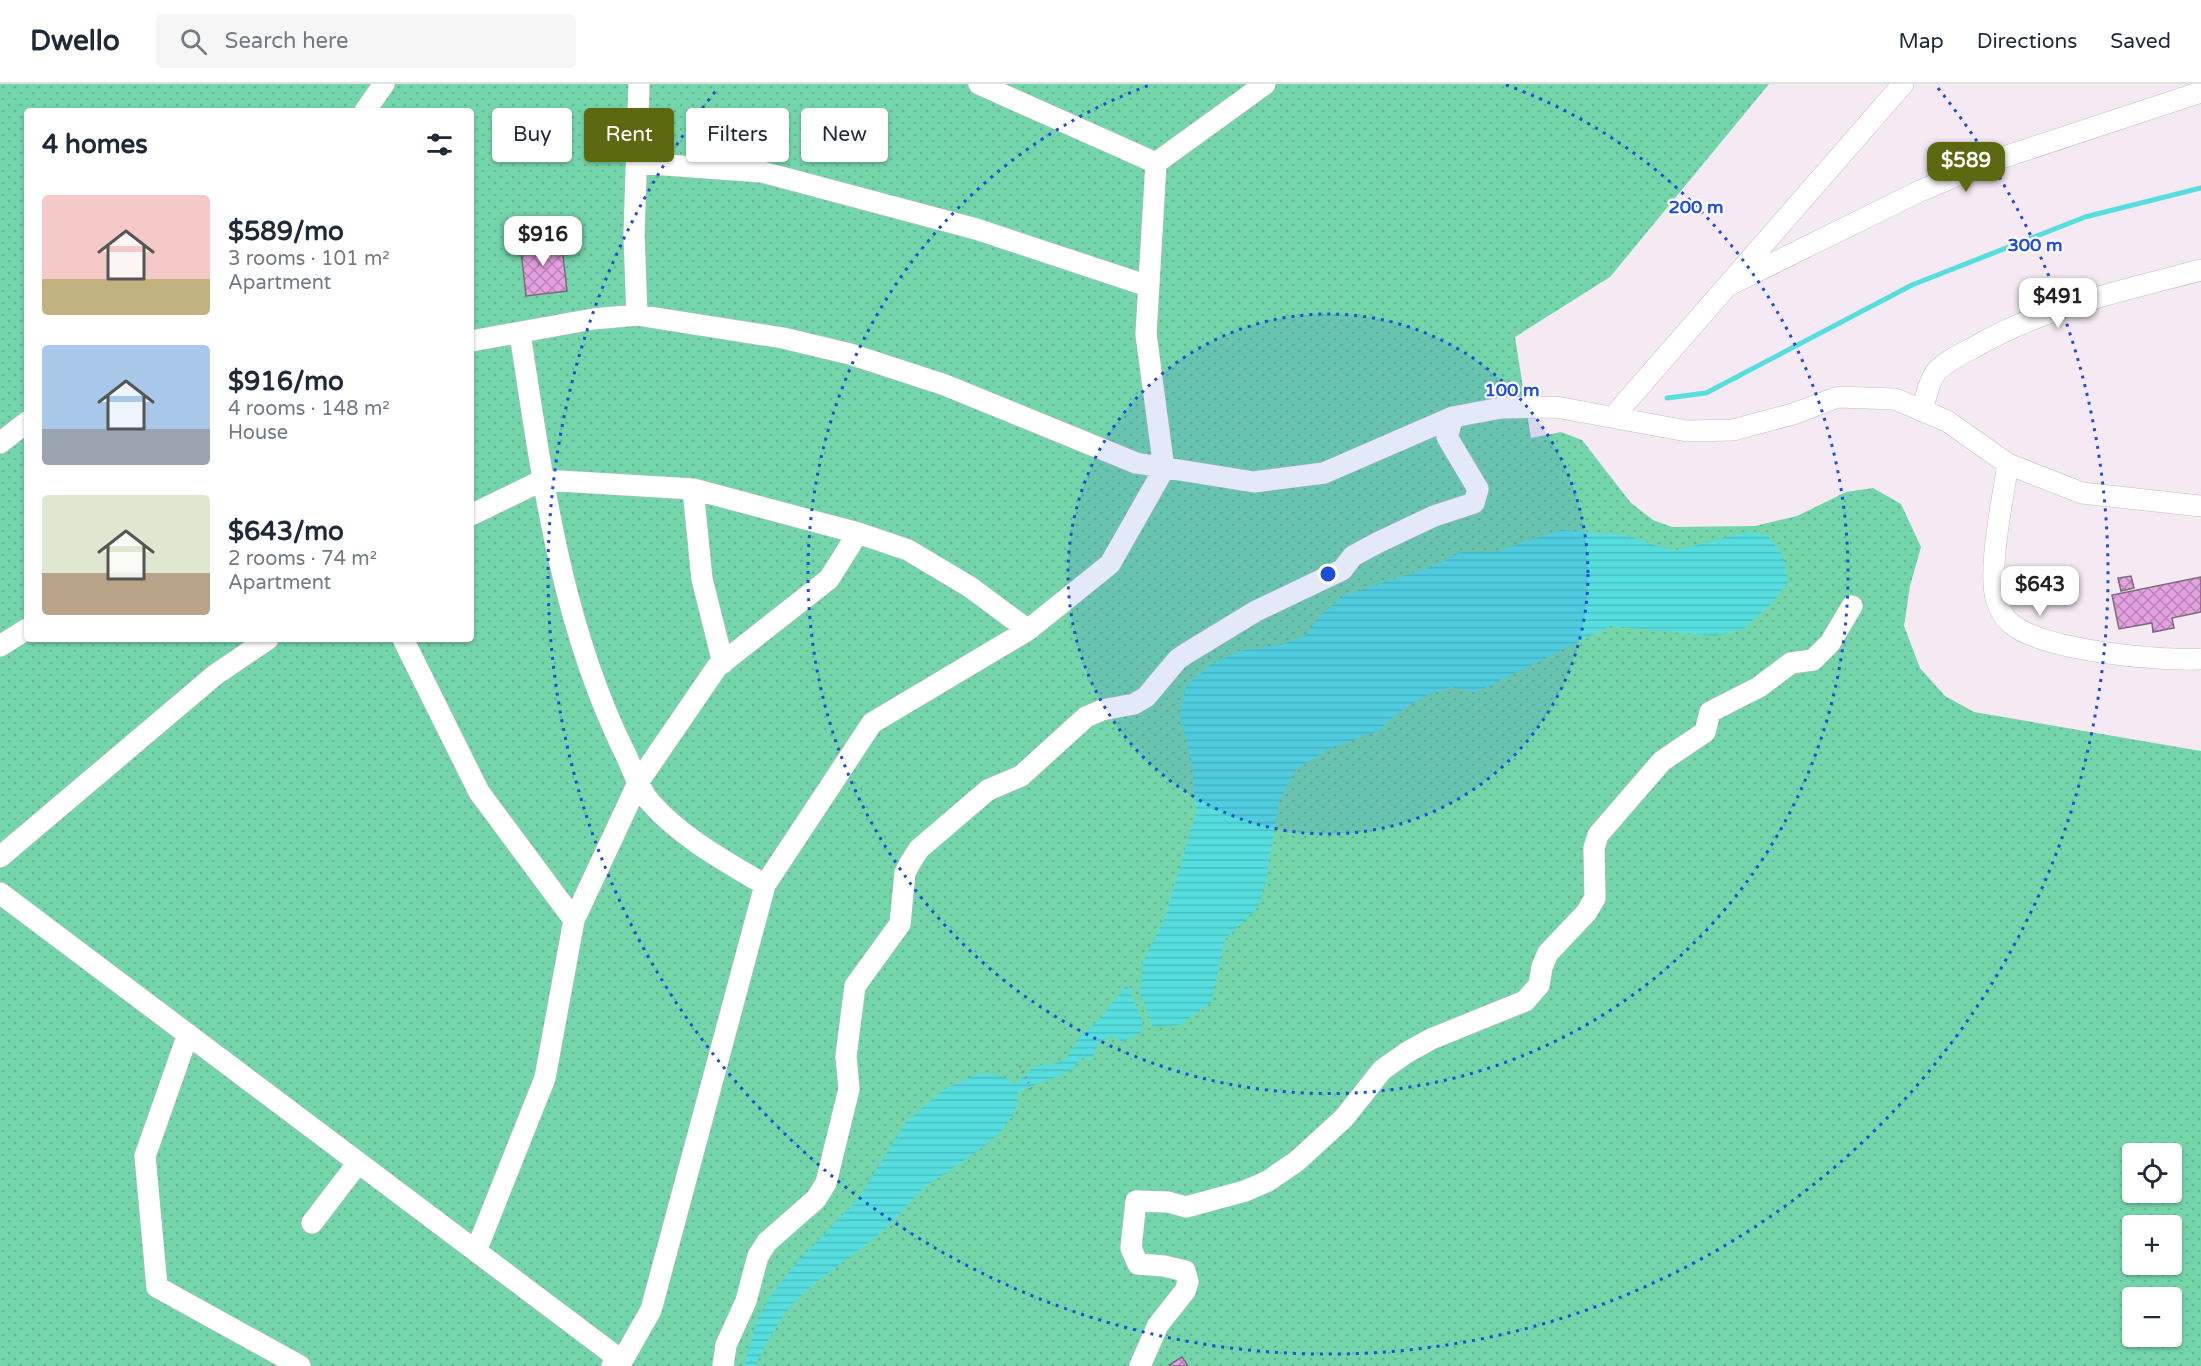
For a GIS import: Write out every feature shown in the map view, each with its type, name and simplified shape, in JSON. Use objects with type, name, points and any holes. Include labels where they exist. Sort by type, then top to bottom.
[{"type":"street","points":[[367,108],[384,84]]},
{"type":"street","points":[[637,315],[634,236],[639,84]]},
{"type":"street","points":[[979,84],[1156,163]]},
{"type":"street","points":[[1156,163],[1265,84]]},
{"type":"street","points":[[1613,417],[1903,84]]},
{"type":"street","points":[[1727,286],[1920,191],[1986,163],[2201,92]]},
{"type":"street","points":[[638,163],[762,172],[976,229],[1148,286]]},
{"type":"street","points":[[0,893],[476,1251],[617,1363],[651,1311],[765,885],[872,723],[1028,630],[1110,564],[1164,469],[1146,333],[1156,163]]},
{"type":"street","points":[[1922,411],[1928,389],[1937,372],[1957,356],[2008,329],[2087,299],[2201,270]]},
{"type":"street","points":[[474,340],[520,334],[593,319],[637,315],[783,338],[850,354],[945,385],[1136,463],[1254,482],[1324,473],[1453,417],[1501,408],[1556,407],[1687,431],[1733,430],[1838,398],[1895,399],[1947,422],[2008,464],[2082,493],[2201,506]]},
{"type":"street","points":[[520,334],[543,480],[581,648],[618,737],[649,802],[691,839],[765,885]]},
{"type":"street","points":[[723,1366],[726,1345],[746,1301],[758,1256],[766,1242],[816,1199],[826,1183],[849,1089],[846,1056],[855,986],[900,924],[905,873],[919,849],[988,790],[1021,776],[1086,717],[1102,710],[1122,708],[1146,698],[1178,659],[1187,653],[1265,606],[1342,570],[1353,556],[1377,543],[1434,516],[1474,503],[1478,489],[1447,437],[1453,417]]},
{"type":"street","points":[[0,443],[24,424]]},
{"type":"street","points":[[2008,464],[1994,564],[1997,600],[2008,621],[2032,635],[2057,644],[2103,651],[2201,659]]},
{"type":"street","points":[[474,514],[543,480],[693,489],[858,533],[908,550],[970,587],[1028,630]]},
{"type":"street","points":[[693,489],[702,579],[723,663]]},
{"type":"street","points":[[476,1251],[545,1078],[574,920],[639,781],[723,663],[829,579],[858,533]]},
{"type":"street","points":[[1140,1366],[1158,1325],[1185,1291],[1188,1282],[1185,1271],[1164,1266],[1137,1264],[1131,1248],[1136,1201],[1168,1202],[1186,1207],[1236,1194],[1268,1181],[1297,1161],[1339,1124],[1382,1070],[1406,1053],[1431,1039],[1525,1001],[1539,985],[1542,967],[1548,953],[1586,913],[1595,898],[1594,848],[1598,835],[1662,761],[1705,732],[1710,712],[1759,687],[1791,663],[1814,660],[1830,644],[1852,606]]},
{"type":"street","points":[[0,646],[24,631]]},
{"type":"street","points":[[0,857],[216,675],[264,642]]},
{"type":"street","points":[[404,642],[479,792],[574,920]]},
{"type":"street","points":[[188,1034],[145,1156],[157,1287],[300,1366]]},
{"type":"street","points":[[312,1223],[358,1162]]},
{"type":"path","points":[[1020,1066],[1033,1092]]},
{"type":"green space","points":[[0,84],[1769,84],[1610,277],[1515,337],[1531,438],[1561,432],[1582,440],[1631,503],[1653,520],[1672,527],[1755,526],[1797,516],[1846,492],[1873,488],[1901,504],[1921,547],[1910,586],[1904,626],[1920,668],[1945,696],[1974,712],[2201,751],[2201,1366],[0,1366]]},
{"type":"water","points":[[1561,530],[1628,536],[1673,551],[1748,532],[1768,536],[1784,557],[1788,582],[1774,601],[1743,629],[1716,636],[1610,626],[1476,692],[1451,687],[1427,695],[1396,714],[1378,731],[1328,749],[1295,771],[1279,800],[1266,881],[1258,907],[1225,939],[1211,1003],[1179,1025],[1153,1027],[1140,993],[1143,962],[1165,917],[1196,813],[1192,763],[1180,715],[1186,686],[1210,665],[1239,651],[1281,645],[1306,635],[1324,612],[1345,595],[1434,566],[1462,552],[1495,552]]},
{"type":"water","points":[[1127,984],[1143,1021],[1140,1033],[1122,1042],[1113,1035],[1097,1044],[1094,1055],[1087,1060],[1084,1055],[1070,1071],[1018,1092],[1016,1108],[996,1136],[923,1189],[885,1229],[826,1274],[793,1304],[755,1366],[744,1366],[757,1320],[770,1297],[791,1269],[858,1199],[906,1122],[944,1089],[981,1073],[1005,1077],[1015,1084],[1035,1066],[1055,1064],[1067,1058],[1082,1034],[1100,1019]]},
{"type":"building","points":[[561,238],[567,291],[526,296],[520,242]]},
{"type":"building","points":[[2131,576],[2134,588],[2121,591],[2118,578]]},
{"type":"building","points":[[2201,577],[2201,612],[2172,618],[2174,628],[2153,632],[2152,623],[2119,629],[2112,595]]},
{"type":"building","points":[[1182,1357],[1188,1366],[1169,1365]]},
{"type":"waterway","points":[[1667,398],[1706,393],[1912,285],[2085,217],[2201,188]]}]
